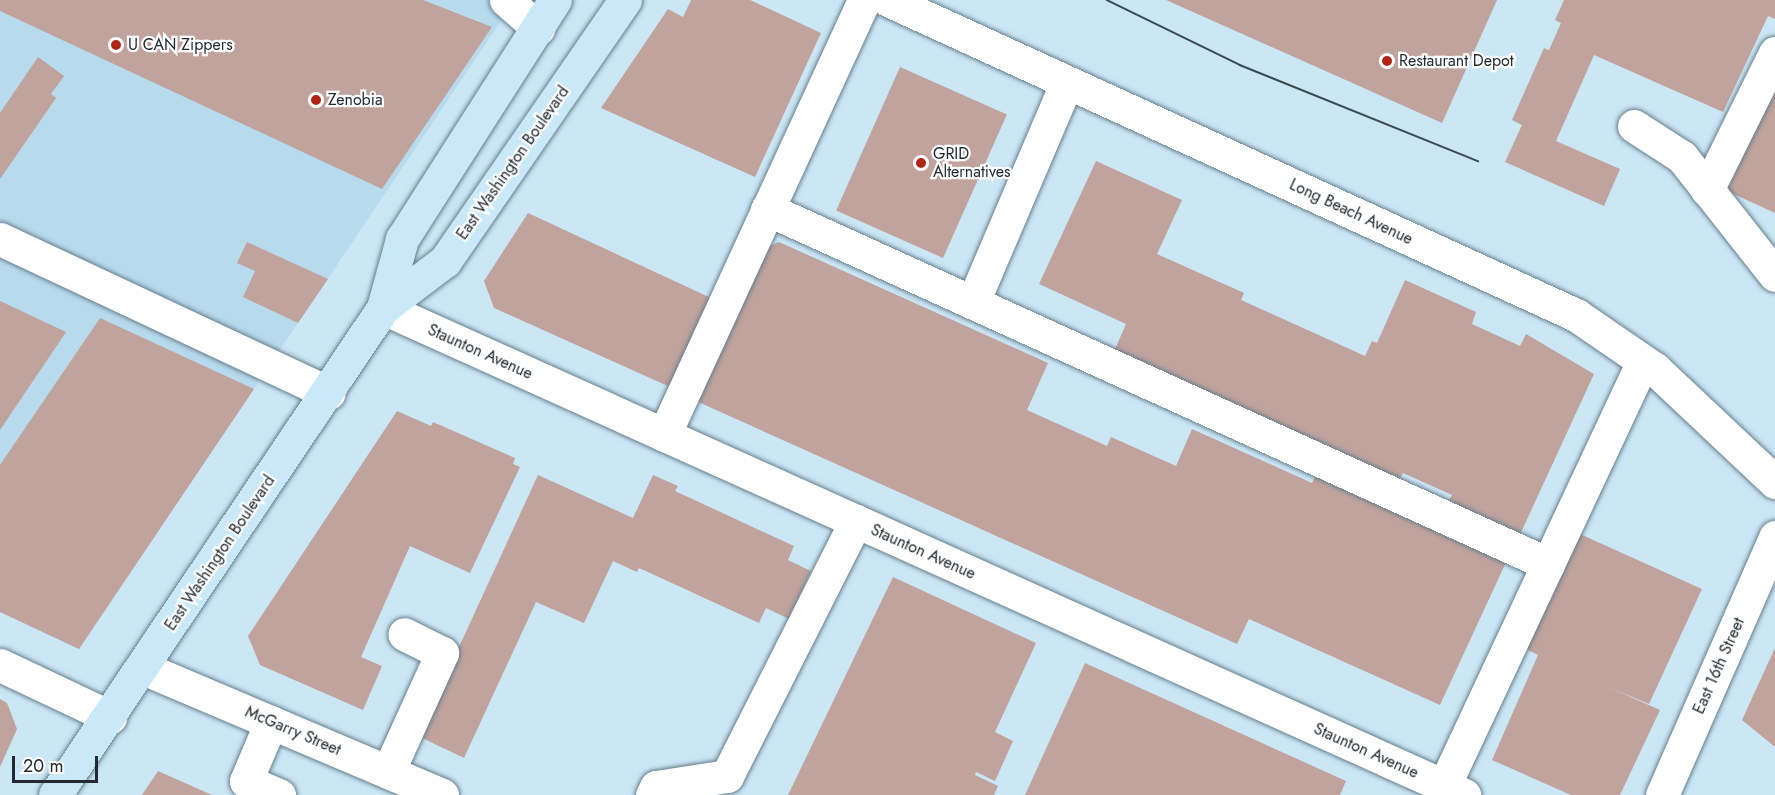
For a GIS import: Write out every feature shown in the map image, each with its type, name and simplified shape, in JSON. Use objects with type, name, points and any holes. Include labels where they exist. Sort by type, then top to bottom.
[{"type":"main road","name":"East Washington Boulevard","points":[[55,795],[328,393],[382,308],[402,238],[555,0]]},
{"type":"main road","name":"East Washington Boulevard","points":[[382,308],[445,261],[625,0]]},
{"type":"street","points":[[506,0],[538,28]]},
{"type":"street","points":[[663,435],[864,0]]},
{"type":"street","name":"Long Beach Avenue","points":[[888,0],[1576,315],[1643,361],[1775,482]]},
{"type":"street","points":[[1707,190],[1775,53]]},
{"type":"street","points":[[973,302],[1067,82]]},
{"type":"street","points":[[1634,126],[1682,157],[1775,275]]},
{"type":"street","points":[[767,209],[1548,564]]},
{"type":"street","points":[[0,239],[328,393]]},
{"type":"street","name":"Staunton Avenue","points":[[382,308],[1454,790]]},
{"type":"street","points":[[1454,790],[1548,564],[1643,361]]},
{"type":"street","points":[[652,795],[656,787],[727,777],[856,521]]},
{"type":"street","name":"East 16th Street","points":[[1662,795],[1775,537]]},
{"type":"street","points":[[401,783],[442,653],[404,634]]},
{"type":"street","points":[[0,665],[110,717]]},
{"type":"street","name":"McGarry Street","points":[[143,668],[271,722],[401,783],[442,795]]},
{"type":"street","points":[[271,722],[246,781],[279,795]]},
{"type":"shaded area","points":[[0,0],[515,0],[79,649],[0,612]]},
{"type":"building","name":"Zenobia","points":[[0,0],[423,0],[492,27],[382,189],[0,11]]},
{"type":"building","points":[[691,0],[750,0],[821,33],[755,177],[601,108],[668,9],[683,17]]},
{"type":"building","name":"Restaurant Depot","points":[[1166,0],[1497,0],[1442,123]]},
{"type":"building","points":[[1564,0],[1775,0],[1775,19],[1768,16],[1723,112],[1594,55],[1556,141],[1620,169],[1604,206],[1505,162],[1522,125],[1512,120],[1544,48],[1549,50],[1561,23],[1555,20]]},
{"type":"building","points":[[38,57],[64,76],[51,94],[56,98],[0,179],[0,113]]},
{"type":"building","name":"GRID Alternatives","points":[[900,67],[1007,115],[943,258],[836,210]]},
{"type":"building","points":[[1775,87],[1775,213],[1727,191]]},
{"type":"building","points":[[1096,161],[1182,200],[1157,254],[1244,293],[1241,300],[1365,356],[1372,341],[1377,343],[1405,280],[1476,312],[1472,324],[1520,346],[1526,334],[1594,374],[1518,539],[1446,506],[1452,495],[1403,473],[1396,485],[1112,356],[1126,324],[1039,284]]},
{"type":"building","points":[[528,213],[711,298],[670,387],[494,308],[484,281]]},
{"type":"building","points":[[247,242],[328,279],[298,323],[243,297],[255,271],[237,263]]},
{"type":"building","points":[[779,242],[1048,363],[1027,410],[1107,446],[1111,437],[1176,466],[1192,429],[1312,483],[1317,472],[1508,558],[1440,705],[1249,619],[1237,644],[696,401],[765,248]]},
{"type":"building","points":[[0,301],[66,332],[0,430]]},
{"type":"building","points":[[100,318],[254,389],[79,649],[0,612],[0,465]]},
{"type":"building","points":[[397,411],[431,426],[433,422],[515,458],[513,464],[520,467],[470,573],[410,546],[361,657],[382,666],[363,710],[260,665],[248,636]]},
{"type":"building","points":[[538,475],[633,518],[653,475],[678,486],[675,491],[794,546],[788,560],[811,571],[789,619],[766,608],[759,623],[639,568],[637,572],[613,561],[584,623],[536,602],[464,758],[418,736]]},
{"type":"building","points":[[1571,530],[1702,589],[1649,704],[1608,687],[1660,710],[1620,795],[1571,795],[1492,760],[1538,655],[1518,645]]},
{"type":"building","points":[[893,577],[1036,643],[995,732],[1013,741],[995,781],[976,772],[975,775],[998,786],[994,795],[788,795]]},
{"type":"building","points":[[1775,648],[1775,747],[1742,720]]},
{"type":"building","points":[[1085,663],[1346,781],[1340,795],[1025,795]]},
{"type":"building","points":[[0,699],[7,703],[17,729],[0,767]]},
{"type":"building","points":[[158,771],[212,795],[142,795]]},
{"type":"tram line","points":[[1107,0],[1240,65],[1478,161]]},
{"type":"place","name":"U CAN Zippers","points":[[116,45]]},
{"type":"place","name":"Restaurant Depot","points":[[1387,61]]},
{"type":"place","name":"Zenobia","points":[[316,100]]},
{"type":"place","name":"GRID Alternatives","points":[[921,163]]}]
